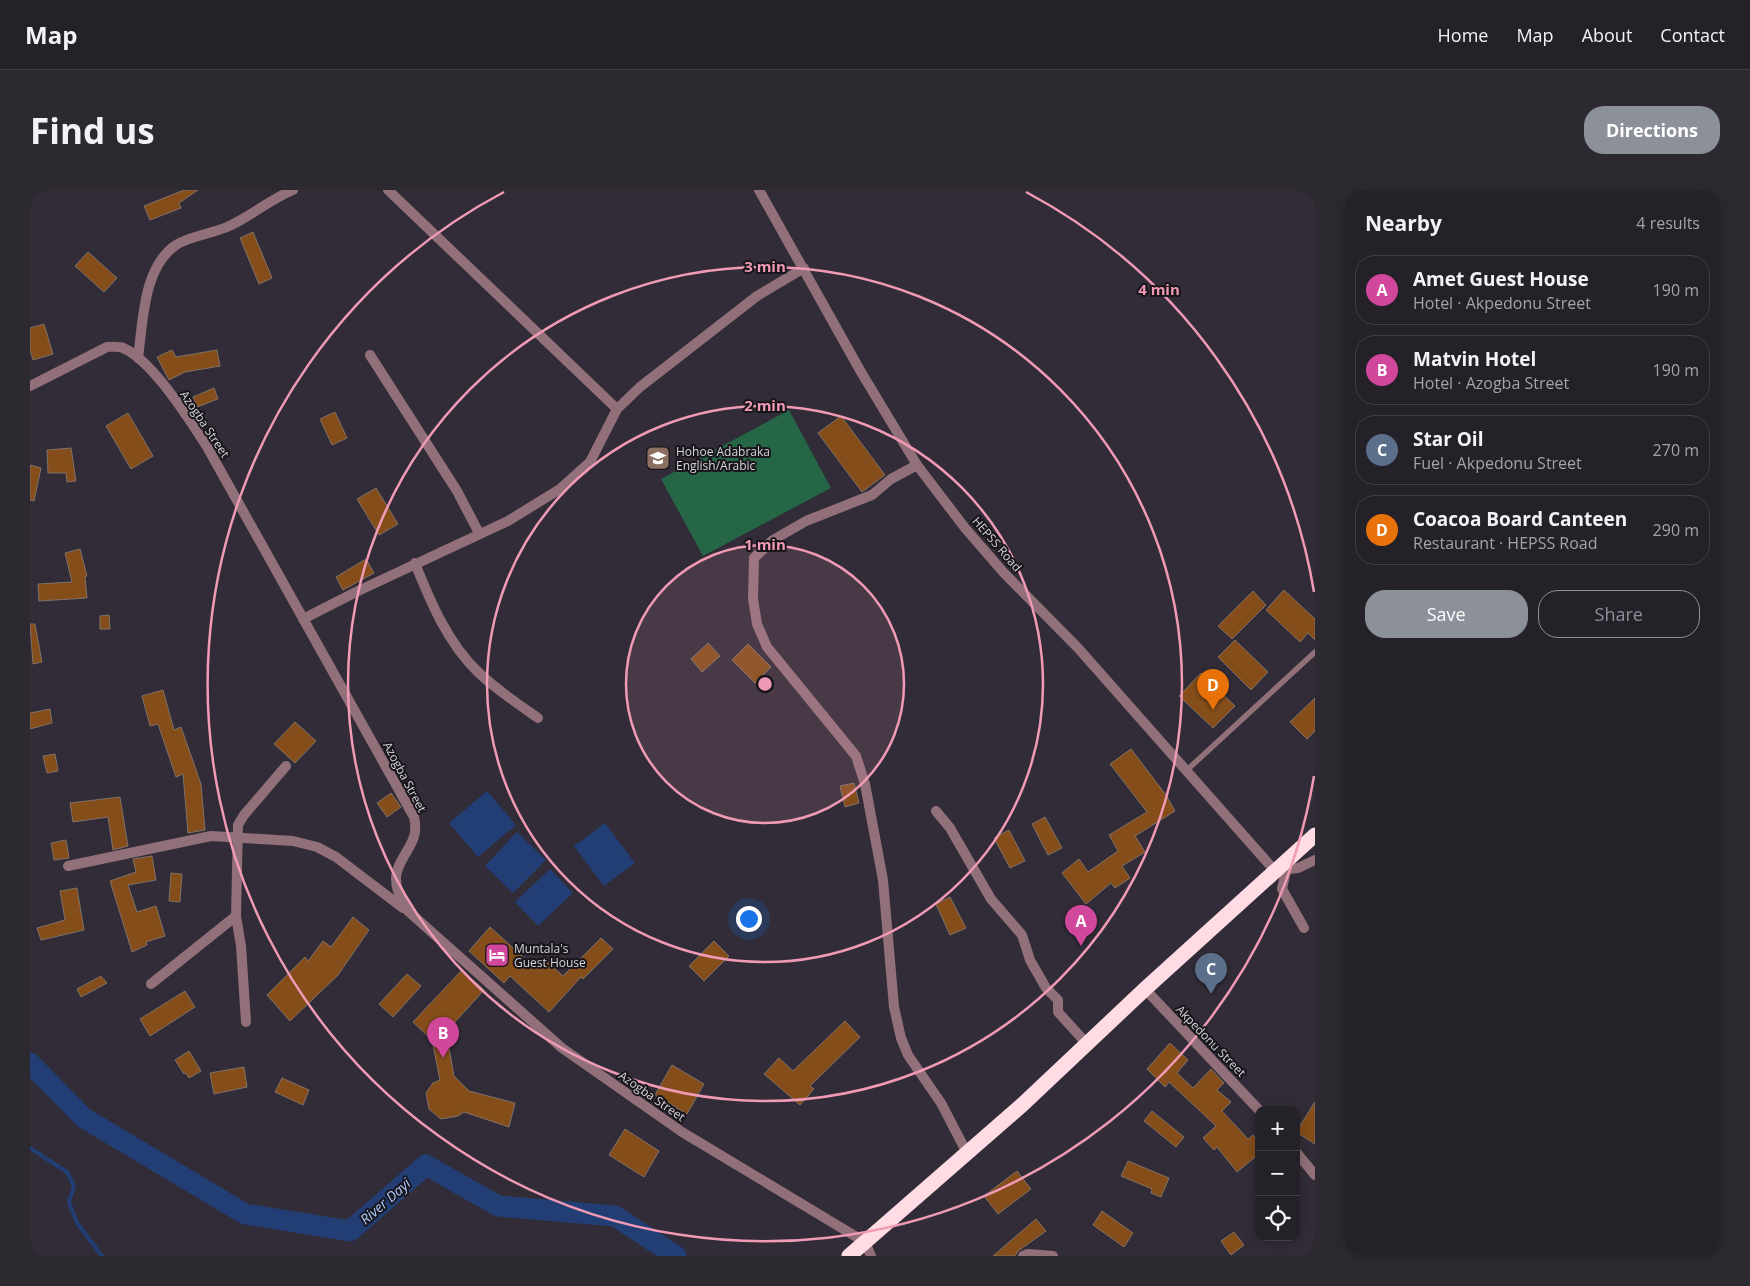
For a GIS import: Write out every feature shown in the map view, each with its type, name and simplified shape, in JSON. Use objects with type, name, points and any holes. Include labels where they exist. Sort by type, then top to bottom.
[{"type":"highway","points":[[850,1256],[868,1249],[967,1154],[1145,990],[1280,871],[1315,836]]},
{"type":"street","points":[[138,358],[144,312],[153,276],[163,258],[177,245],[227,227],[273,198],[293,190]]},
{"type":"street","points":[[388,190],[617,409]]},
{"type":"street","name":"HEPSS Road","points":[[759,190],[861,372],[916,465],[965,528],[1004,573],[1078,648],[1280,871]]},
{"type":"street","points":[[303,619],[415,563],[508,521],[538,504],[590,462],[601,444],[617,409],[664,368],[750,301],[804,268]]},
{"type":"street","name":"Azogba Street","points":[[30,386],[107,347],[122,347],[138,358],[183,411],[247,513],[303,619],[414,817],[417,827],[398,864],[395,880],[398,897],[408,911],[562,1048],[682,1132],[868,1249]]},
{"type":"street","points":[[370,355],[458,491],[479,533]]},
{"type":"street","points":[[916,465],[891,479],[872,495],[806,521],[773,540],[754,558],[753,599],[757,624],[767,647],[856,756],[865,784],[883,880],[894,1007],[901,1038],[908,1055],[942,1103],[967,1154]]},
{"type":"street","points":[[415,563],[432,606],[455,643],[478,672],[538,718]]},
{"type":"street","points":[[246,1022],[241,946],[236,916],[238,838],[241,819],[286,766]]},
{"type":"street","points":[[936,811],[950,828],[991,899],[1022,935],[1030,960],[1046,988],[1058,1000],[1058,1012],[1087,1044]]},
{"type":"street","points":[[68,866],[184,840],[211,836],[293,841],[317,847],[336,857],[408,911]]},
{"type":"street","points":[[1304,928],[1282,889],[1280,871],[1315,860]]},
{"type":"street","points":[[151,984],[236,916]]},
{"type":"street","name":"Akpedonu Street","points":[[1145,990],[1255,1106]]},
{"type":"street","points":[[1300,1157],[1315,1175]]},
{"type":"street","points":[[1023,1256],[1028,1254],[1053,1256]]},
{"type":"lane","points":[[1187,770],[1315,652]]},
{"type":"green space","points":[[789,410],[831,488],[703,556],[661,479]]},
{"type":"water","points":[[487,791],[516,825],[478,857],[449,823]]},
{"type":"water","points":[[605,823],[635,863],[604,886],[574,846]]},
{"type":"water","points":[[517,832],[546,860],[513,893],[485,866]]},
{"type":"water","points":[[550,869],[573,893],[538,926],[515,902]]},
{"type":"building","points":[[184,190],[198,190],[179,203],[181,208],[150,220],[144,206]]},
{"type":"building","points":[[253,232],[272,278],[259,284],[240,238]]},
{"type":"building","points":[[88,252],[117,278],[104,292],[75,266]]},
{"type":"building","points":[[44,324],[53,354],[33,360],[30,350],[30,328]]},
{"type":"building","points":[[172,350],[176,357],[217,350],[220,366],[185,372],[169,380],[157,357]]},
{"type":"building","points":[[214,388],[218,399],[197,407],[193,397]]},
{"type":"building","points":[[335,412],[347,438],[332,445],[320,419]]},
{"type":"building","points":[[128,413],[153,456],[131,469],[106,426]]},
{"type":"building","points":[[841,416],[885,475],[862,492],[818,433]]},
{"type":"building","points":[[71,448],[76,481],[67,482],[66,473],[48,473],[47,450]]},
{"type":"building","points":[[30,465],[41,468],[34,501],[30,500]]},
{"type":"building","points":[[376,488],[398,524],[379,535],[357,499]]},
{"type":"building","points":[[80,549],[87,576],[85,577],[87,598],[39,601],[38,584],[72,582],[65,553]]},
{"type":"building","points":[[366,559],[374,573],[343,590],[336,577]]},
{"type":"building","points":[[1284,590],[1315,619],[1315,640],[1308,633],[1300,642],[1266,610]]},
{"type":"building","points":[[1253,591],[1266,605],[1232,639],[1218,626]]},
{"type":"building","points":[[109,615],[110,629],[100,629],[100,616]]},
{"type":"building","points":[[30,624],[35,624],[42,662],[33,664]]},
{"type":"building","points":[[1235,640],[1268,672],[1251,690],[1218,657]]},
{"type":"building","points":[[708,643],[720,656],[702,672],[691,659]]},
{"type":"building","points":[[748,644],[771,667],[755,683],[732,660]]},
{"type":"building","points":[[1201,673],[1235,706],[1213,728],[1179,696]]},
{"type":"building","points":[[163,690],[174,730],[181,727],[201,784],[205,830],[188,833],[183,774],[176,777],[158,724],[150,726],[142,696]]},
{"type":"building","points":[[1315,698],[1315,731],[1307,739],[1290,722]]},
{"type":"building","points":[[50,709],[52,723],[30,729],[30,713]]},
{"type":"building","points":[[295,722],[316,741],[295,763],[274,744]]},
{"type":"building","points":[[1131,749],[1166,795],[1175,811],[1135,836],[1145,852],[1122,866],[1130,878],[1115,888],[1111,883],[1086,904],[1062,873],[1079,859],[1088,872],[1118,851],[1109,835],[1147,812],[1110,764]]},
{"type":"building","points":[[55,754],[58,771],[47,773],[43,756]]},
{"type":"building","points":[[854,783],[859,803],[845,807],[840,786]]},
{"type":"building","points":[[391,793],[401,807],[387,817],[377,803]]},
{"type":"building","points":[[120,797],[128,846],[113,850],[108,817],[73,822],[70,803]]},
{"type":"building","points":[[1045,817],[1062,848],[1048,855],[1032,824]]},
{"type":"building","points":[[1009,830],[1025,861],[1010,868],[994,838]]},
{"type":"building","points":[[66,840],[69,858],[54,860],[51,843]]},
{"type":"building","points":[[152,856],[156,880],[128,885],[137,912],[156,906],[165,936],[146,942],[147,945],[132,952],[110,881],[136,872],[133,859]]},
{"type":"building","points":[[171,873],[182,874],[180,902],[169,901]]},
{"type":"building","points":[[77,888],[84,930],[41,940],[37,928],[65,920],[60,891]]},
{"type":"building","points":[[950,897],[966,928],[950,935],[936,904]]},
{"type":"building","points":[[353,917],[369,930],[338,975],[290,1021],[267,995],[305,957],[308,961],[323,941],[331,947]]},
{"type":"building","points":[[490,927],[534,967],[543,958],[563,976],[601,938],[613,949],[583,979],[581,977],[549,1012],[510,976],[504,983],[469,951]]},
{"type":"building","points":[[714,941],[729,956],[704,981],[689,966]]},
{"type":"building","points":[[462,970],[484,990],[446,1032],[454,1076],[469,1091],[515,1103],[509,1127],[464,1112],[458,1116],[441,1119],[429,1109],[426,1093],[433,1083],[440,1080],[432,1040],[413,1022]]},
{"type":"building","points":[[407,974],[421,986],[393,1017],[379,1004]]},
{"type":"building","points":[[101,976],[107,983],[81,997],[77,989]]},
{"type":"building","points":[[185,991],[195,1007],[150,1036],[140,1019]]},
{"type":"building","points":[[845,1021],[860,1037],[810,1086],[814,1089],[800,1105],[764,1074],[779,1058],[793,1071]]},
{"type":"building","points":[[1170,1043],[1188,1060],[1177,1073],[1193,1088],[1211,1069],[1224,1083],[1217,1090],[1231,1102],[1222,1111],[1248,1139],[1253,1135],[1255,1138],[1255,1157],[1237,1172],[1217,1147],[1214,1150],[1203,1138],[1216,1126],[1169,1082],[1165,1087],[1147,1069]]},
{"type":"building","points":[[189,1051],[201,1071],[189,1078],[175,1060]]},
{"type":"building","points":[[672,1065],[704,1084],[687,1114],[655,1095]]},
{"type":"building","points":[[244,1067],[247,1087],[214,1094],[210,1073]]},
{"type":"building","points":[[282,1078],[309,1090],[303,1105],[275,1092]]},
{"type":"building","points":[[1315,1102],[1315,1144],[1300,1135],[1300,1126]]},
{"type":"building","points":[[1152,1111],[1184,1137],[1176,1147],[1144,1121]]},
{"type":"building","points":[[625,1129],[659,1151],[644,1177],[609,1155]]},
{"type":"building","points":[[1128,1161],[1169,1178],[1161,1197],[1151,1193],[1152,1189],[1121,1176]]},
{"type":"building","points":[[1017,1171],[1031,1189],[998,1214],[984,1196]]},
{"type":"building","points":[[1102,1211],[1133,1233],[1124,1247],[1093,1225]]},
{"type":"building","points":[[1036,1219],[1046,1231],[1018,1251],[1015,1256],[993,1256]]},
{"type":"building","points":[[1234,1232],[1244,1245],[1231,1255],[1221,1241]]},
{"type":"waterway","name":"River Dayi","points":[[30,1063],[84,1118],[245,1214],[350,1231],[426,1165],[498,1206],[615,1216],[676,1256]]},
{"type":"waterway","points":[[30,1148],[67,1172],[74,1186],[69,1202],[77,1223],[102,1256]]},
{"type":"place","name":"Hohoe Adabraka English/Arabic","points":[[658,458]]},
{"type":"place","name":"Coacoa Board Canteen","points":[[1213,710]]},
{"type":"place","name":"Amet Guest House","points":[[1081,946]]},
{"type":"place","name":"Muntala's Guest House","points":[[497,955]]},
{"type":"place","name":"Star Oil","points":[[1211,994]]},
{"type":"place","name":"Matvin Hotel","points":[[443,1058]]}]
